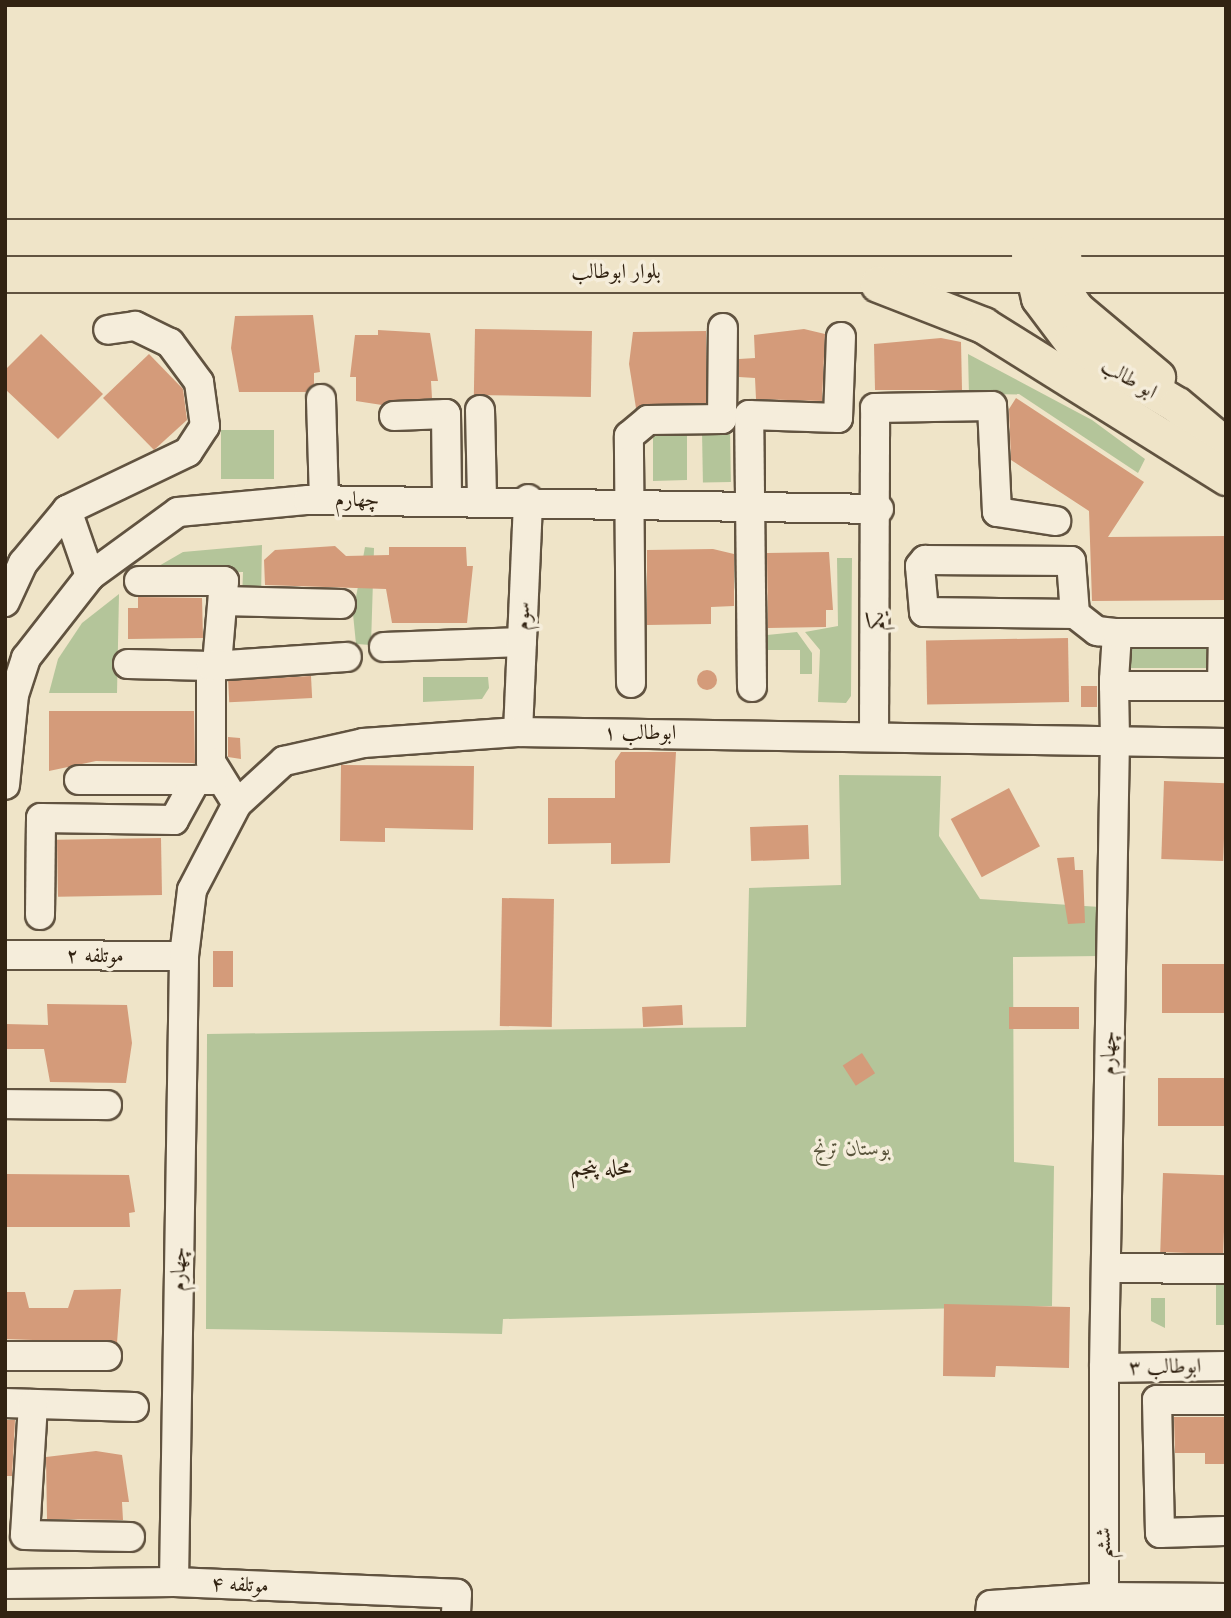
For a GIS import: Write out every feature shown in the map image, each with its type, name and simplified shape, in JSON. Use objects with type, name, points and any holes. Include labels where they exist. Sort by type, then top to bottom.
[{"type":"main road","name":"بلوار ابوطالب","points":[[5,237],[1226,237]]},
{"type":"main road","points":[[1046,237],[1046,275]]},
{"type":"main road","points":[[834,272],[926,298],[983,325],[1226,477]]},
{"type":"main road","name":"بلوار ابوطالب","points":[[5,274],[1226,274]]},
{"type":"main road","name":"ابو طالب","points":[[1046,275],[1076,309],[1155,374],[1177,405],[1226,446]]},
{"type":"street","points":[[5,603],[23,563],[67,510],[188,452],[205,426],[198,382],[170,343],[135,326],[108,330]]},
{"type":"street","points":[[631,682],[629,436],[648,420],[722,419],[723,328]]},
{"type":"street","points":[[752,687],[749,415],[838,418],[841,337]]},
{"type":"street","points":[[321,399],[324,500]]},
{"type":"street","name":"یکم","points":[[874,733],[879,509],[875,408],[992,406],[997,512],[1056,521]]},
{"type":"street","points":[[480,410],[482,499]]},
{"type":"street","points":[[394,416],[446,414],[446,499]]},
{"type":"street","name":"چهارم","points":[[5,785],[14,695],[26,658],[90,576],[178,512],[324,500],[446,499],[879,509]]},
{"type":"street","name":"سوم","points":[[518,732],[528,499]]},
{"type":"street","points":[[67,510],[90,576]]},
{"type":"street","points":[[1074,614],[1071,561],[925,560],[920,566],[923,612],[1074,614],[1097,631],[1223,633],[1222,686],[1114,686]]},
{"type":"street","points":[[40,915],[40,818],[174,820],[208,780],[214,666],[224,581],[139,581]]},
{"type":"street","points":[[223,601],[341,604]]},
{"type":"street","name":"چهارم","points":[[1104,1368],[1117,633]]},
{"type":"street","points":[[384,647],[522,642]]},
{"type":"street","points":[[128,664],[214,666],[347,657]]},
{"type":"street","name":"ابوطالب ۱","points":[[184,956],[192,890],[237,804],[284,761],[363,743],[518,732],[874,733],[1226,743]]},
{"type":"street","points":[[79,780],[208,780],[237,804]]},
{"type":"street","name":"موتلفه ۲","points":[[5,955],[184,956]]},
{"type":"street","name":"چهارم","points":[[174,1582],[184,956]]},
{"type":"street","points":[[5,1104],[107,1105]]},
{"type":"street","points":[[1105,1268],[1226,1269]]},
{"type":"street","points":[[5,1356],[107,1356]]},
{"type":"street","name":"ابوطالب ۳","points":[[1104,1368],[1226,1366]]},
{"type":"street","name":"ششم","points":[[1104,1368],[1104,1597]]},
{"type":"street","points":[[1224,1531],[1160,1533],[1157,1401],[1226,1400]]},
{"type":"street","points":[[130,1537],[25,1535],[16,1488],[19,1404],[134,1407]]},
{"type":"street","name":"موتلفه ۴","points":[[5,1584],[174,1582],[457,1594],[456,1613]]},
{"type":"street","points":[[990,1613],[990,1605],[1104,1597],[1226,1598]]},
{"type":"green space","points":[[968,354],[1092,420],[1145,459],[1138,473],[1019,394],[969,395]]},
{"type":"green space","points":[[659,429],[687,429],[687,480],[653,481],[653,438]]},
{"type":"green space","points":[[221,430],[274,430],[274,479],[221,479]]},
{"type":"green space","points":[[702,430],[730,430],[731,482],[703,482]]},
{"type":"green space","points":[[262,545],[261,597],[242,599],[243,572],[145,574],[183,552]]},
{"type":"green space","points":[[365,547],[374,548],[371,645],[356,644],[353,614]]},
{"type":"green space","points":[[837,558],[852,558],[851,696],[846,703],[818,702],[820,650],[805,632],[838,626]]},
{"type":"green space","points":[[119,594],[117,693],[49,693],[58,659],[82,623]]},
{"type":"green space","points":[[797,632],[812,653],[812,674],[800,674],[800,650],[755,650],[757,636]]},
{"type":"green space","points":[[1220,644],[1219,668],[1122,668],[1130,646]]},
{"type":"green space","points":[[423,677],[488,677],[489,688],[482,699],[423,702]]},
{"type":"green space","name":"بوستان ترنج","points":[[839,775],[941,776],[939,836],[980,899],[1100,907],[1100,956],[1013,957],[1014,1162],[1054,1166],[1052,1306],[503,1319],[502,1334],[206,1329],[207,1034],[746,1027],[749,888],[841,885]]},
{"type":"green space","points":[[1216,1281],[1226,1281],[1226,1325],[1216,1325]]},
{"type":"green space","points":[[1151,1298],[1165,1298],[1165,1328],[1151,1321]]},
{"type":"building","points":[[313,315],[320,372],[314,373],[314,384],[306,392],[239,392],[231,348],[235,316]]},
{"type":"building","points":[[475,329],[592,331],[591,397],[474,395]]},
{"type":"building","points":[[804,329],[825,334],[822,401],[756,399],[755,378],[739,377],[739,359],[755,358],[754,335]]},
{"type":"building","points":[[378,330],[430,333],[438,381],[431,381],[432,398],[382,405],[356,401],[356,377],[350,377],[355,335],[378,335]]},
{"type":"building","points":[[706,331],[706,403],[636,408],[629,364],[633,332]]},
{"type":"building","points":[[41,334],[103,394],[58,439],[5,389],[5,370]]},
{"type":"building","points":[[941,338],[961,342],[962,390],[875,390],[874,344]]},
{"type":"building","points":[[149,354],[183,389],[187,420],[154,450],[103,398]]},
{"type":"building","points":[[1016,398],[1144,482],[1108,537],[1226,536],[1226,600],[1092,601],[1089,511],[1011,460],[1009,409]]},
{"type":"building","points":[[335,546],[346,556],[389,555],[389,547],[466,547],[467,566],[473,566],[467,623],[392,623],[386,589],[265,585],[264,560],[275,550]]},
{"type":"building","points":[[713,549],[734,554],[734,606],[711,607],[711,624],[647,625],[647,550]]},
{"type":"building","points":[[829,552],[833,610],[826,610],[826,627],[768,628],[767,553]]},
{"type":"building","points":[[138,597],[202,598],[203,638],[128,639],[128,608],[138,608]]},
{"type":"building","points":[[1068,638],[1069,702],[927,704],[926,640]]},
{"type":"building","points":[[707,670],[714,673],[717,680],[714,687],[707,690],[700,687],[697,680],[700,673]]},
{"type":"building","points":[[311,676],[312,698],[229,702],[228,680]]},
{"type":"building","points":[[1081,686],[1097,686],[1097,707],[1081,707]]},
{"type":"building","points":[[49,711],[194,711],[195,763],[96,761],[49,771]]},
{"type":"building","points":[[228,737],[240,738],[241,759],[228,757]]},
{"type":"building","points":[[621,752],[676,752],[670,863],[611,864],[611,843],[548,844],[548,798],[615,798],[615,761]]},
{"type":"building","points":[[341,765],[474,766],[473,830],[385,828],[385,842],[340,841]]},
{"type":"building","points":[[1164,781],[1226,783],[1223,861],[1161,859]]},
{"type":"building","points":[[1009,788],[1040,846],[982,877],[951,819]]},
{"type":"building","points":[[808,825],[809,859],[751,861],[750,827]]},
{"type":"building","points":[[161,838],[162,895],[58,897],[57,840]]},
{"type":"building","points":[[1074,857],[1075,870],[1083,870],[1085,923],[1068,924],[1057,858]]},
{"type":"building","points":[[502,898],[554,899],[552,1027],[500,1026]]},
{"type":"building","points":[[213,951],[233,951],[233,987],[213,987]]},
{"type":"building","points":[[1162,964],[1226,964],[1226,1013],[1162,1013]]},
{"type":"building","points":[[47,1004],[127,1005],[132,1043],[126,1083],[50,1082],[44,1049],[5,1049],[5,1024],[48,1025]]},
{"type":"building","points":[[682,1005],[683,1025],[643,1027],[642,1007]]},
{"type":"building","points":[[1009,1007],[1079,1007],[1079,1029],[1009,1029]]},
{"type":"building","points":[[862,1053],[875,1073],[856,1086],[843,1066]]},
{"type":"building","points":[[1158,1078],[1226,1078],[1226,1126],[1158,1126]]},
{"type":"building","points":[[1163,1173],[1226,1175],[1223,1254],[1160,1252]]},
{"type":"building","points":[[5,1174],[129,1175],[135,1212],[129,1213],[130,1227],[5,1227]]},
{"type":"building","points":[[121,1289],[117,1343],[5,1339],[5,1292],[25,1292],[29,1308],[68,1308],[74,1290]]},
{"type":"building","points":[[944,1304],[1070,1307],[1069,1368],[996,1366],[995,1377],[943,1376]]},
{"type":"building","points":[[1174,1417],[1226,1417],[1226,1464],[1205,1464],[1205,1453],[1175,1453]]},
{"type":"building","points":[[5,1420],[15,1420],[12,1476],[5,1476]]},
{"type":"building","points":[[96,1451],[122,1455],[129,1502],[122,1502],[123,1520],[47,1519],[46,1457]]},
{"type":"district","name":"محله پنجم","points":[[601,1168]]}]
